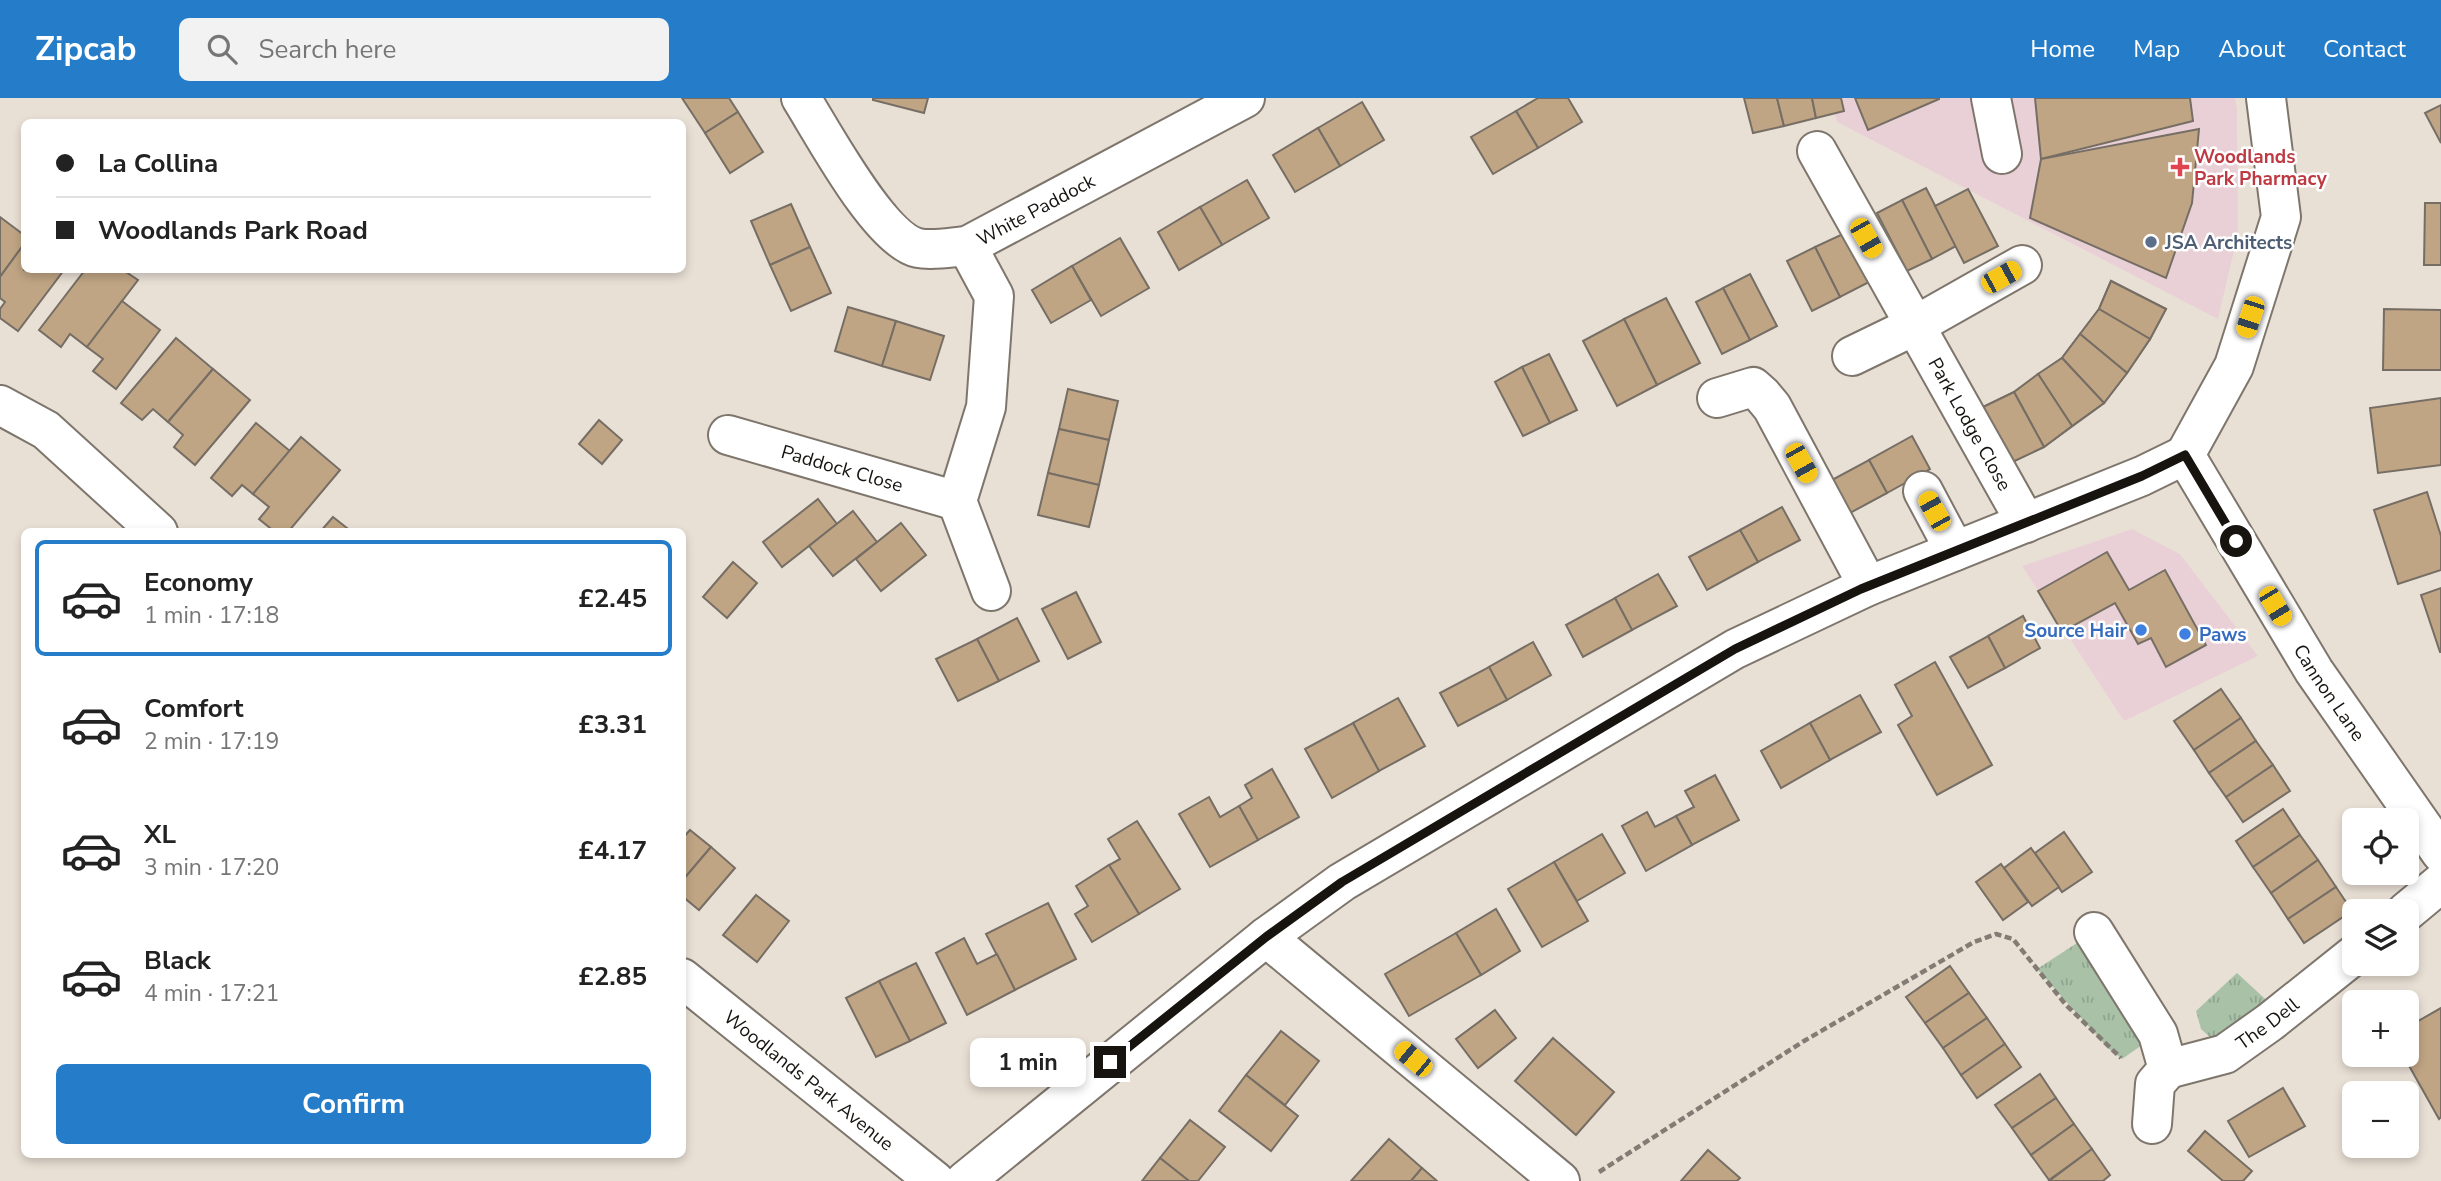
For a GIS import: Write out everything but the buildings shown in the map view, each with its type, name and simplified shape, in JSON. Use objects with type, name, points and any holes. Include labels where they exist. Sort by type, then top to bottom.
[{"type":"street","name":"White Paddock","points":[[801,98],[870,206],[892,233],[918,248],[967,246],[1245,98]]},
{"type":"street","points":[[1991,98],[2002,154]]},
{"type":"street","points":[[965,1181],[1266,937],[1342,882],[1735,649],[1868,586],[2142,476],[2185,455],[2234,366],[2281,217],[2266,98]]},
{"type":"street","name":"Park Lodge Close","points":[[1817,151],[2026,523]]},
{"type":"street","points":[[967,246],[994,296],[986,407],[957,500],[991,591]]},
{"type":"street","points":[[1852,356],[1916,325],[2022,265]]},
{"type":"street","points":[[1717,398],[1753,387],[1772,407],[1868,586]]},
{"type":"street","points":[[0,405],[46,430],[154,528]]},
{"type":"street","name":"Paddock Close","points":[[728,435],[957,500]]},
{"type":"street","name":"Cannon Lane","points":[[2185,455],[2314,671],[2441,853]]},
{"type":"street","points":[[1923,491],[1955,551]]},
{"type":"street","points":[[2419,901],[2441,883]]},
{"type":"street","points":[[2094,932],[2158,1034],[2162,1076],[2152,1124]]},
{"type":"street","points":[[1266,937],[1578,1177]]},
{"type":"street","name":"The Dell","points":[[2162,1076],[2225,1054],[2342,965]]},
{"type":"street","name":"Woodlands Park Avenue","points":[[686,981],[935,1181]]},
{"type":"path","points":[[1578,1177],[1974,942],[1996,934],[2013,939],[2074,1013],[2108,1048],[2162,1076]]},
{"type":"shaded area","points":[[1830,98],[2235,98],[2238,234],[2218,319],[1837,122]]},
{"type":"shaded area","points":[[2132,529],[2180,554],[2258,656],[2124,721],[2022,566]]},
{"type":"green space","points":[[2094,932],[2158,1034],[2122,1059],[2108,1048],[2037,969]]},
{"type":"green space","points":[[2237,973],[2275,1008],[2213,1040],[2201,1029],[2196,1011]]},
{"type":"place","name":"Woodlands Park Pharmacy","points":[[2180,167]]},
{"type":"place","name":"JSA Architects","points":[[2151,242]]},
{"type":"place","name":"Source Hair","points":[[2141,630]]},
{"type":"place","name":"Paws","points":[[2185,634]]},
{"type":"route","points":[[1110,1062],[1266,937],[1342,882],[1735,649],[1861,589],[2142,476],[2185,455],[2236,541]]}]
